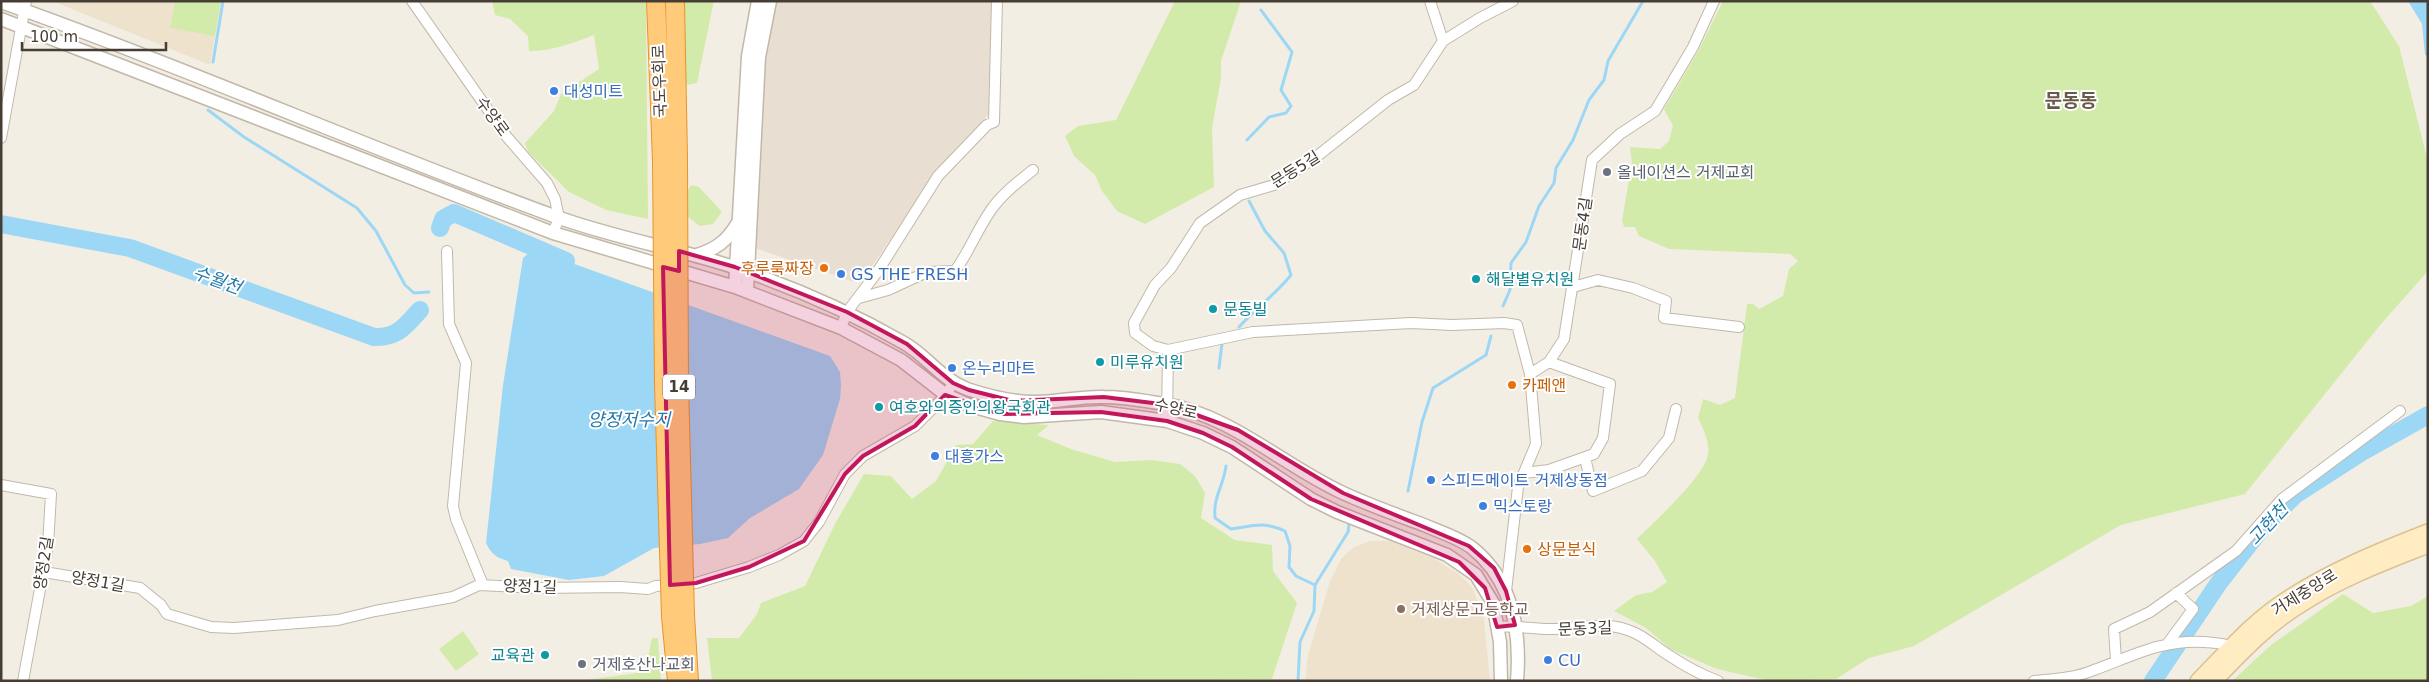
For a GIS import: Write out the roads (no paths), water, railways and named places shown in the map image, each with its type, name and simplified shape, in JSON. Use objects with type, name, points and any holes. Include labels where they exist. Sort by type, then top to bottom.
[{"type":"highway","name":"국도우회로","points":[[656,1],[670,160]]},
{"type":"highway","name":"국도우회로","points":[[670,160],[675,1]]},
{"type":"highway","name":"14","points":[[670,160],[664,384],[678,615],[677,681]]},
{"type":"highway","name":"14","points":[[678,615],[689,681]]},
{"type":"main road","name":"거제중앙로","points":[[2214,681],[2235,651],[2285,600],[2337,571],[2428,532]]},
{"type":"main road","name":"거제중앙로","points":[[2198,681],[2235,651],[2261,634],[2301,603],[2352,575],[2428,545]]},
{"type":"street","name":"수양로","points":[[412,1],[507,137],[547,183],[556,199],[558,218],[553,234]]},
{"type":"street","points":[[741,289],[737,224],[748,56],[758,1]]},
{"type":"street","points":[[741,269],[748,256],[759,58],[770,1]]},
{"type":"street","points":[[841,328],[848,312],[938,176],[988,125],[994,122],[997,1]]},
{"type":"street","points":[[1430,1],[1443,41]]},
{"type":"street","name":"문동5길","points":[[1168,350],[1153,346],[1135,333],[1134,324],[1155,285],[1171,268],[1200,223],[1240,195],[1274,185],[1316,157],[1388,100],[1414,85],[1443,41],[1480,18],[1513,1]]},
{"type":"street","name":"문동4길","points":[[1530,374],[1550,362],[1564,339],[1592,160],[1620,134],[1654,111],[1694,47],[1714,1]]},
{"type":"street","name":"수양로","points":[[1,2],[26,6],[558,218],[698,256],[763,277],[848,312],[907,344],[953,383],[1013,401],[1034,402],[1104,397],[1169,405],[1205,415],[1238,430],[1316,480],[1343,493],[1452,536],[1469,546],[1494,568],[1506,591],[1515,625],[1517,681]]},
{"type":"street","points":[[1,138],[26,6]]},
{"type":"street","points":[[1,19],[553,234],[741,289],[841,328],[901,360],[946,395],[971,406],[1000,414],[1024,416],[1101,412],[1168,422],[1203,433],[1232,447],[1311,499],[1447,555],[1476,575],[1493,603],[1500,642],[1501,681]]},
{"type":"street","points":[[859,298],[888,290],[927,272],[955,271],[966,257],[990,212],[1012,188],[1033,170]]},
{"type":"street","points":[[698,256],[720,246],[732,234],[737,224]]},
{"type":"street","points":[[447,252],[449,324],[466,363],[454,506],[456,519],[483,585]]},
{"type":"street","points":[[748,256],[753,268],[763,277]]},
{"type":"street","points":[[1573,287],[1598,280],[1633,288],[1666,301],[1664,318],[1739,327]]},
{"type":"street","points":[[1168,422],[1168,350],[1253,332],[1411,324],[1504,323],[1517,325],[1530,374],[1536,444],[1524,473],[1517,497],[1506,591]]},
{"type":"street","points":[[1524,473],[1549,470],[1585,458],[1594,454],[1603,438],[1610,384],[1550,362]]},
{"type":"street","name":"양정1길","points":[[44,572],[140,588],[161,605],[167,614],[211,627],[234,628],[338,620],[375,611],[452,597],[465,590],[483,585],[539,588],[620,587],[648,589],[656,586],[696,582],[779,555],[804,541],[819,522],[845,474],[863,456],[915,426],[946,395],[953,383]]},
{"type":"street","points":[[1585,458],[1593,491],[1642,471],[1669,438],[1676,409]]},
{"type":"street","points":[[2116,661],[2114,629],[2150,612],[2236,551],[2282,498],[2400,411]]},
{"type":"street","name":"양정2길","points":[[1,484],[51,494],[44,572],[22,681]]},
{"type":"street","points":[[2168,642],[2193,610],[2176,593]]},
{"type":"street","name":"문동3길","points":[[1497,627],[1515,625],[1553,630],[1596,624],[1618,626],[1653,643],[1668,656],[1718,681]]},
{"type":"street","points":[[2034,681],[2074,676],[2168,642],[2199,641],[2219,643],[2235,651]]},
{"type":"water","points":[[2408,1],[2428,1],[2428,56],[2425,55],[2422,24]]},
{"type":"water","name":"양정저수지","points":[[529,253],[566,261],[830,356],[840,372],[840,399],[823,455],[799,489],[750,518],[728,538],[700,544],[654,548],[604,576],[569,580],[511,569],[508,561],[495,555],[486,543],[503,385],[523,258]]},
{"type":"waterway","points":[[213,62],[223,1]]},
{"type":"waterway","points":[[1503,306],[1510,290],[1511,263],[1526,242],[1539,206],[1554,183],[1556,168],[1573,140],[1589,100],[1604,80],[1608,61],[1643,1]]},
{"type":"waterway","points":[[1247,140],[1269,117],[1286,113],[1291,106],[1281,90],[1292,52],[1261,10]]},
{"type":"waterway","points":[[208,110],[244,137],[357,208],[376,231],[405,285],[414,293],[429,292]]},
{"type":"waterway","points":[[1239,327],[1291,275],[1284,253],[1265,231],[1249,201]]},
{"type":"waterway","name":"수월천","points":[[440,228],[443,219],[454,213],[566,261]]},
{"type":"waterway","name":"수월천","points":[[1,224],[130,248],[374,337],[395,333],[405,326],[420,310]]},
{"type":"waterway","points":[[1408,491],[1422,422],[1433,388],[1486,355],[1491,336]]},
{"type":"waterway","points":[[1219,368],[1222,343]]},
{"type":"waterway","name":"고현천","points":[[2153,681],[2218,584],[2261,529],[2295,495],[2362,452],[2428,415]]},
{"type":"waterway","points":[[1226,466],[1215,504],[1215,518],[1231,529],[1264,525],[1285,531],[1290,546],[1289,567],[1296,576],[1315,585]]},
{"type":"waterway","points":[[1298,681],[1300,642],[1314,611],[1315,585],[1348,532],[1349,524]]},
{"type":"place","name":"대성미트","points":[[554,91]]},
{"type":"place","name":"올네이션스 거제교회","points":[[1607,172]]},
{"type":"place","name":"후루룩짜장","points":[[824,268]]},
{"type":"place","name":"GS THE FRESH","points":[[841,274]]},
{"type":"place","name":"해달별유치원","points":[[1476,279]]},
{"type":"place","name":"문동빌","points":[[1213,309]]},
{"type":"place","name":"미루유치원","points":[[1100,362]]},
{"type":"place","name":"온누리마트","points":[[952,368]]},
{"type":"place","name":"카페앤","points":[[1512,385]]},
{"type":"place","name":"여호와의증인의왕국회관","points":[[879,407]]},
{"type":"place","name":"대흥가스","points":[[935,456]]},
{"type":"place","name":"스피드메이트 거제상동점","points":[[1431,480]]},
{"type":"place","name":"믹스토랑","points":[[1483,506]]},
{"type":"place","name":"상문분식","points":[[1527,549]]},
{"type":"place","name":"거제상문고등학교","points":[[1401,609]]},
{"type":"place","name":"교육관","points":[[545,655]]},
{"type":"place","name":"CU","points":[[1548,660]]},
{"type":"place","name":"거제호산나교회","points":[[582,664]]},
{"type":"district","name":"문동동","points":[[2071,100]]}]
